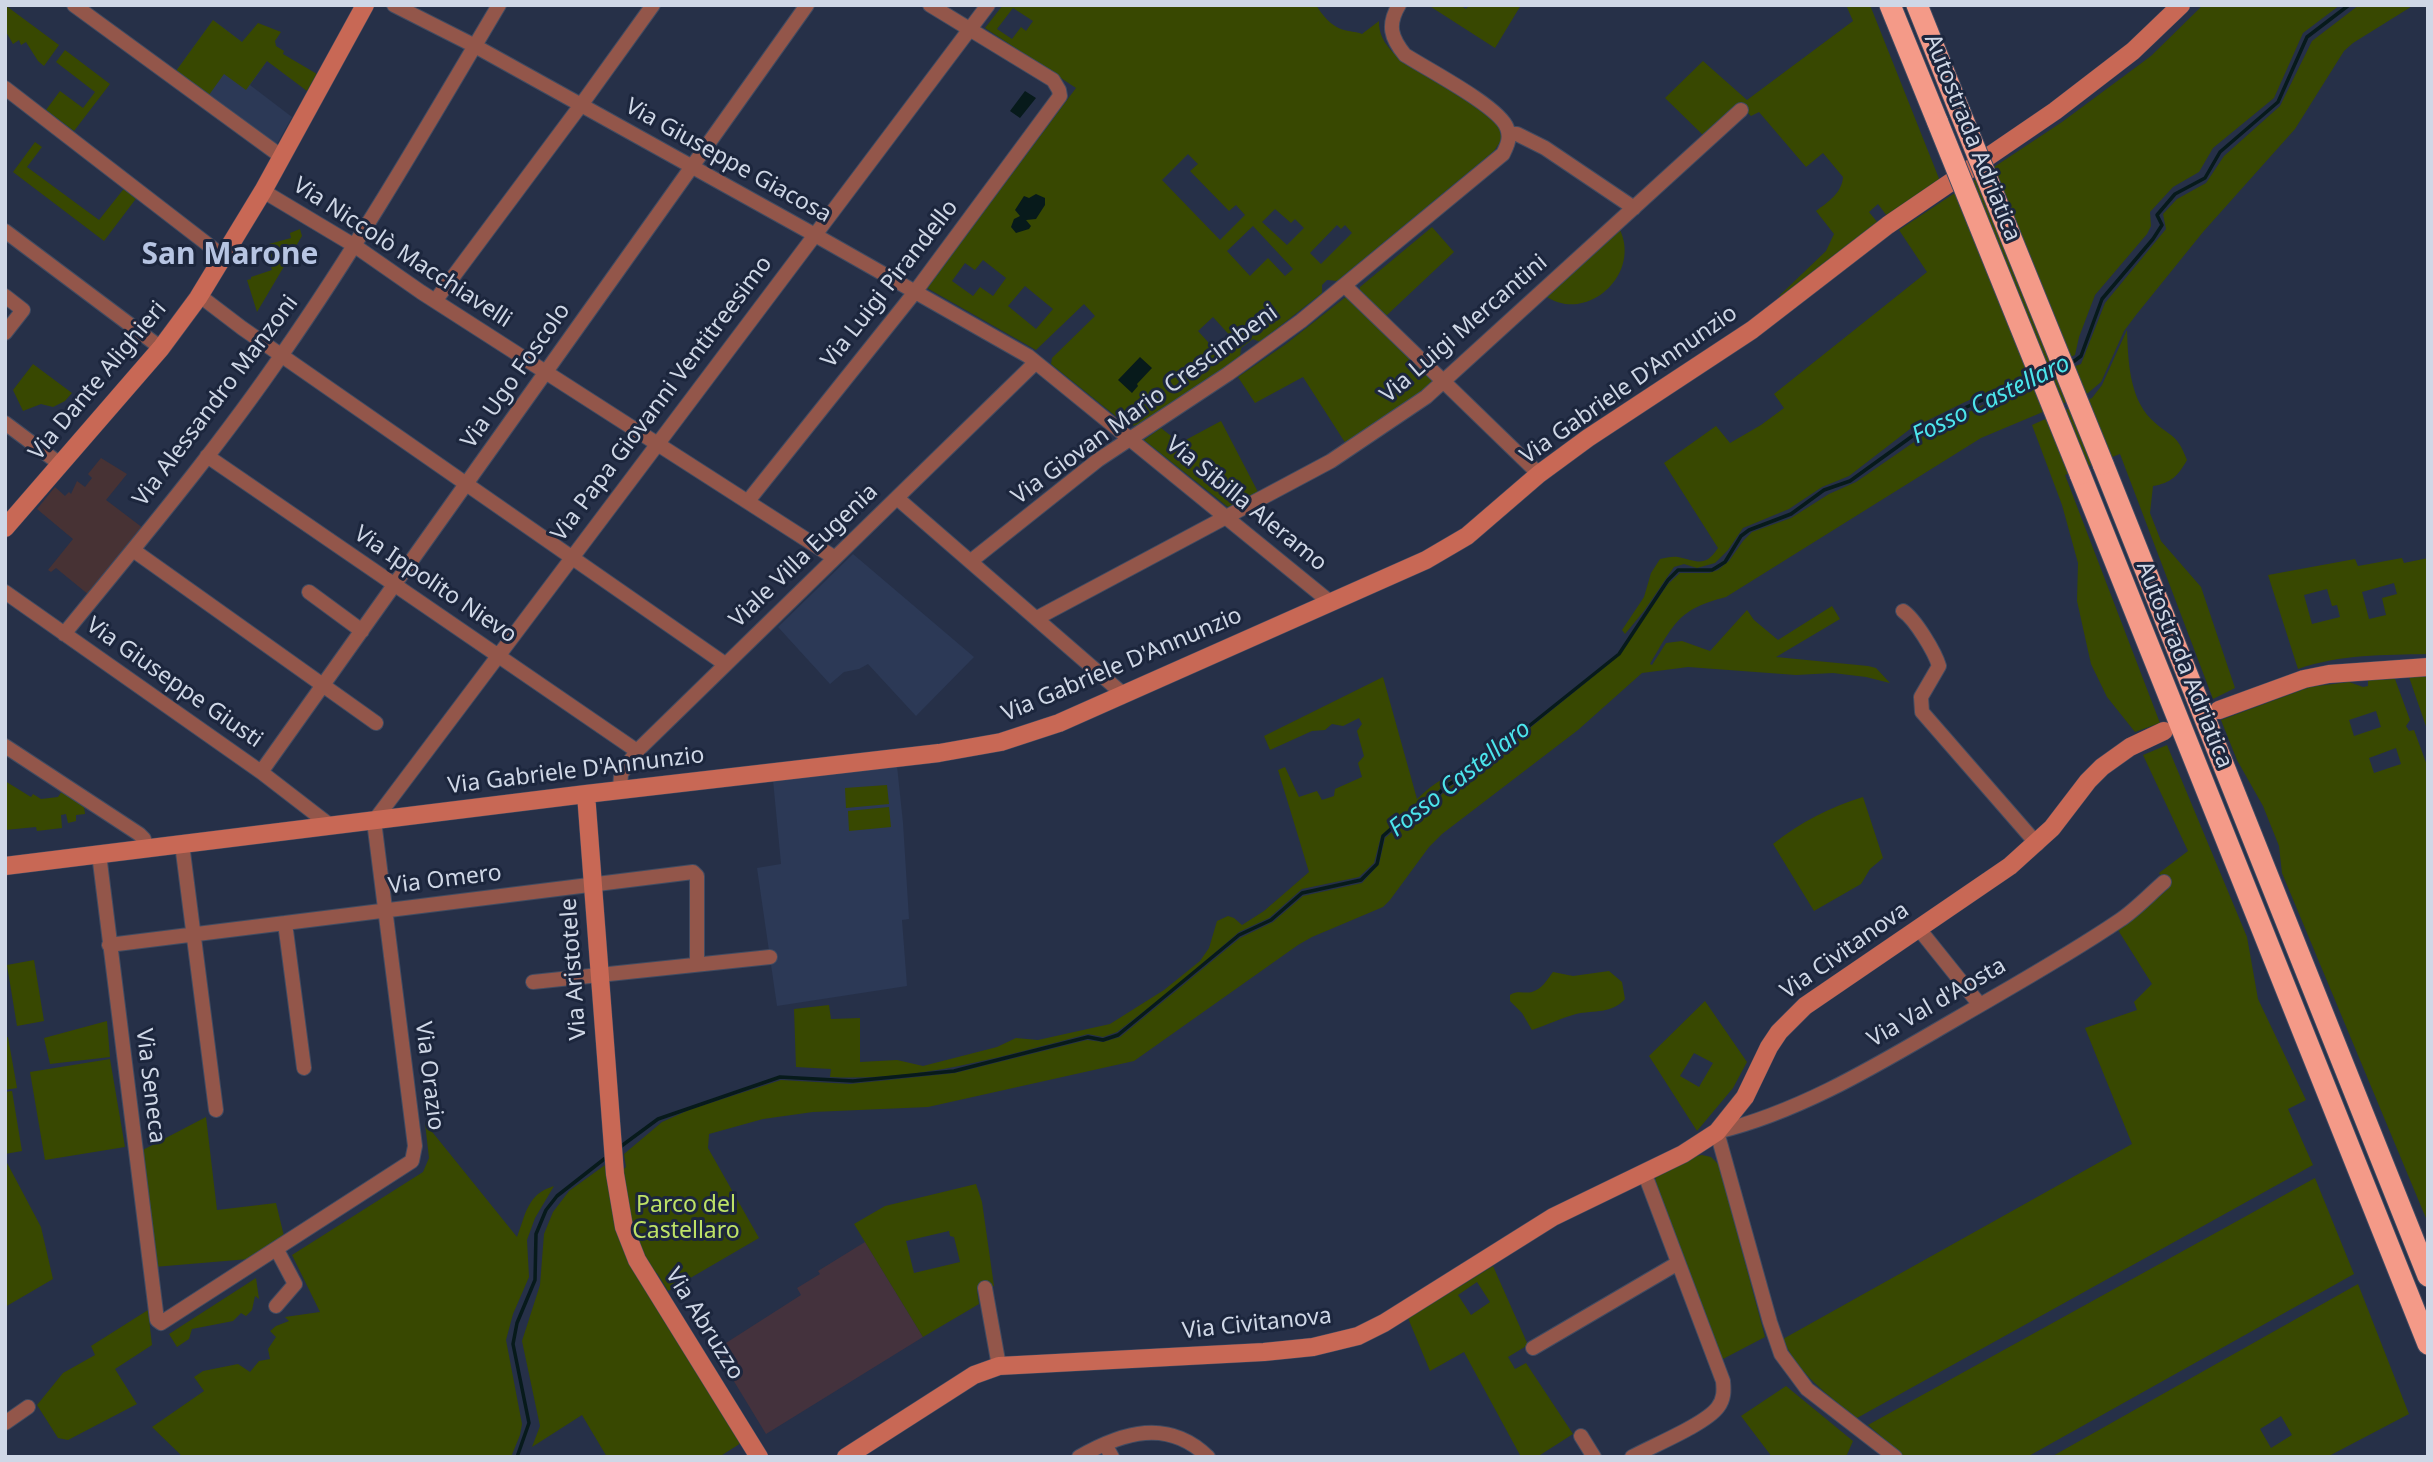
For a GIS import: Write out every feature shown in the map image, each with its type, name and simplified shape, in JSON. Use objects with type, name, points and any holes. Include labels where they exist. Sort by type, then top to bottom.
[{"type":"highway","name":"Autostrada Adriatica","points":[[1890,5],[2428,1344]]},
{"type":"highway","name":"Autostrada Adriatica","points":[[1917,5],[2428,1276]]},
{"type":"main road","name":"Via Dante Alighieri","points":[[5,528],[161,348],[200,296],[282,157],[353,13],[365,5]]},
{"type":"main road","name":"Via Gabriele D'Annunzio","points":[[5,866],[321,823],[374,821],[918,756],[980,747],[1038,731],[1426,560],[1452,545],[1588,438],[1752,330],[1888,225],[2103,76],[2181,5]]},
{"type":"main road","points":[[2219,710],[2304,679],[2361,671],[2428,667]]},
{"type":"main road","name":"Via Civitanova","points":[[846,1457],[974,1375],[999,1366],[1264,1352],[1335,1343],[1358,1336],[1384,1323],[1553,1217],[1683,1154],[1717,1132],[1745,1097],[1769,1047],[1805,1006],[2010,866],[2037,844],[2102,767],[2130,747],[2164,731]]},
{"type":"main road","name":"Via Aristotele","points":[[586,794],[614,1171]]},
{"type":"main road","name":"Via Abruzzo","points":[[614,1171],[624,1227],[637,1260],[759,1457]]},
{"type":"street","points":[[74,5],[282,157]]},
{"type":"street","name":"Via Giuseppe Giacosa","points":[[394,5],[475,46],[815,234],[1035,363]]},
{"type":"street","name":"Via Alessandro Manzoni","points":[[64,634],[207,456],[282,356],[355,246],[499,5]]},
{"type":"street","points":[[435,301],[653,5]]},
{"type":"street","name":"Via Ugo Foscolo","points":[[261,772],[807,5]]},
{"type":"street","points":[[930,5],[970,29]]},
{"type":"street","name":"Via Papa Giovanni Ventitreesimo","points":[[374,821],[988,5]]},
{"type":"street","points":[[1399,5],[1391,34],[1405,55],[1495,111],[1504,122],[1508,134],[1517,134],[1545,148],[1634,208]]},
{"type":"street","name":"Via Luigi Pirandello","points":[[747,502],[915,292],[1057,102],[1059,90],[1053,80],[970,29]]},
{"type":"street","points":[[5,88],[224,257]]},
{"type":"street","name":"Via Luigi Mercantini","points":[[1037,618],[1354,447],[1426,397],[1741,110]]},
{"type":"street","name":"Via Giovan Mario Crescimbeni","points":[[971,561],[1098,460],[1255,356],[1345,286],[1496,162],[1507,147],[1508,134]]},
{"type":"street","name":"Via Niccolò Macchiavelli","points":[[263,191],[355,246],[435,301],[835,558]]},
{"type":"street","points":[[5,231],[161,348]]},
{"type":"street","points":[[1345,286],[1539,474]]},
{"type":"street","points":[[5,296],[23,310],[5,333]]},
{"type":"street","points":[[200,296],[725,664]]},
{"type":"street","name":"Via Sibilla Aleramo","points":[[1035,363],[1330,603]]},
{"type":"street","name":"Viale Villa Eugenia","points":[[620,790],[621,774],[637,751],[1035,363]]},
{"type":"street","points":[[5,423],[60,464]]},
{"type":"street","name":"Via Ippolito Nievo","points":[[207,456],[637,751]]},
{"type":"street","points":[[897,498],[1123,694]]},
{"type":"street","points":[[133,550],[376,723]]},
{"type":"street","name":"Via Giuseppe Giusti","points":[[5,592],[261,772],[321,823]]},
{"type":"street","points":[[309,592],[362,631]]},
{"type":"street","points":[[1903,611],[1908,614],[1939,666],[1921,697],[1922,712],[2037,844]]},
{"type":"street","points":[[5,746],[139,834],[144,839],[145,849]]},
{"type":"street","name":"Via Orazio","points":[[159,1323],[277,1250],[412,1161],[415,1146],[374,821]]},
{"type":"street","points":[[182,844],[216,1110]]},
{"type":"street","name":"Via Seneca","points":[[99,854],[159,1323]]},
{"type":"street","name":"Via Omero","points":[[109,945],[695,873],[697,964]]},
{"type":"street","name":"Via Val d'Aosta","points":[[1717,1132],[1749,1123],[1815,1097],[1858,1075],[2122,919],[2164,882]]},
{"type":"street","points":[[285,923],[304,1068]]},
{"type":"street","points":[[1919,929],[1980,1005]]},
{"type":"street","points":[[533,982],[770,957]]},
{"type":"street","points":[[1717,1132],[1781,1354],[1807,1389],[1895,1457]]},
{"type":"street","points":[[1632,1457],[1704,1419],[1718,1408],[1724,1394],[1723,1381],[1644,1172]]},
{"type":"street","points":[[276,1306],[295,1284],[277,1250]]},
{"type":"street","points":[[1533,1348],[1678,1264]]},
{"type":"street","points":[[985,1288],[999,1366]]},
{"type":"street","points":[[5,1423],[28,1407]]},
{"type":"street","points":[[1079,1457],[1109,1450],[1136,1434],[1167,1433],[1186,1440],[1208,1457]]},
{"type":"street","points":[[1581,1436],[1594,1457]]},
{"type":"shaded area","points":[[213,20],[267,61],[250,85],[292,117],[276,146],[176,71]]},
{"type":"shaded area","points":[[1025,91],[1036,98],[1020,118],[1010,111]]},
{"type":"shaded area","points":[[1036,194],[1045,198],[1045,205],[1036,219],[1026,220],[1031,226],[1029,229],[1016,233],[1011,227],[1014,219],[1020,216],[1015,210],[1024,196],[1029,198]]},
{"type":"shaded area","points":[[1140,357],[1152,368],[1132,393],[1118,380]]},
{"type":"shaded area","points":[[101,458],[127,474],[106,500],[143,528],[89,595],[56,568],[51,572],[48,570],[73,539],[37,509],[55,487],[65,496],[69,492],[71,494],[77,481],[85,487],[92,478],[88,474]]},
{"type":"shaded area","points":[[853,554],[974,657],[916,716],[868,664],[844,672],[830,684],[778,627]]},
{"type":"shaded area","points":[[897,766],[909,919],[902,920],[907,986],[777,1006],[757,868],[781,864],[773,780]]},
{"type":"shaded area","points":[[865,1242],[923,1337],[766,1434],[715,1350],[801,1295],[797,1288],[820,1274],[818,1271]]},
{"type":"green space","points":[[5,5],[59,45],[44,66],[26,42],[21,45],[19,40],[13,44],[5,30]]},
{"type":"green space","points":[[1003,5],[1316,5],[1324,17],[1346,31],[1362,34],[1379,21],[1383,38],[1393,53],[1409,66],[1469,99],[1485,111],[1497,123],[1502,139],[1494,151],[1337,281],[1327,280],[1322,285],[1322,293],[1260,342],[1253,339],[1241,348],[1240,357],[1138,425],[1128,426],[1051,364],[1052,358],[1095,316],[1084,304],[1036,350],[927,288],[1076,88],[985,28]],"holes":[[[1013,8],[1033,21],[1026,31],[1021,27],[1012,39],[997,29]],[[1188,154],[1198,164],[1190,171],[1229,211],[1236,205],[1245,215],[1220,240],[1162,180]],[[1275,209],[1291,223],[1295,219],[1304,228],[1287,245],[1262,222]],[[1337,225],[1341,229],[1345,225],[1352,233],[1321,264],[1310,253]],[[1253,226],[1293,269],[1285,276],[1268,258],[1250,276],[1227,251]],[[983,260],[1006,278],[993,296],[980,287],[973,296],[952,281],[965,263],[975,270]],[[1025,286],[1053,309],[1036,329],[1008,306]],[[1213,317],[1233,339],[1218,353],[1198,331]]]},
{"type":"green space","points":[[1428,5],[1460,5],[1466,9],[1469,5],[1521,5],[1495,48]]},
{"type":"green space","points":[[1846,5],[1870,5],[1940,181],[1887,216],[1878,204],[1869,212],[1878,223],[1783,299],[1779,296],[1826,251],[1834,234],[1816,211],[1830,201],[1843,177],[1823,153],[1806,167],[1759,112],[1751,116],[1741,106],[1706,138],[1665,98],[1703,61],[1747,100],[1853,21]]},
{"type":"green space","points":[[2203,5],[2340,5],[2303,33],[2274,98],[2213,148],[2199,172],[2173,187],[2150,212],[2151,226],[2147,234],[2095,295],[2075,355],[1965,402],[1910,429],[1849,476],[1822,487],[1789,509],[1743,528],[1715,563],[1697,568],[1684,564],[1674,567],[1625,634],[1622,630],[1644,597],[1651,573],[1660,559],[1676,557],[1700,562],[1709,558],[1718,548],[1664,463],[1716,426],[1730,443],[1784,408],[1774,394],[1927,272],[1899,230],[2062,122],[2151,56]]},
{"type":"green space","name":"Parco del Castellaro","points":[[2359,5],[2414,5],[2344,51],[2295,129],[2203,232],[2124,331],[2101,382],[2088,393],[1981,438],[1726,597],[1687,613],[1672,628],[1650,664],[1652,665],[1666,643],[1682,641],[1710,651],[1747,610],[1754,620],[1778,640],[1832,606],[1840,619],[1776,657],[1868,666],[1876,668],[1890,683],[1833,673],[1796,675],[1688,667],[1642,673],[1578,730],[1442,834],[1383,907],[1298,945],[1134,1061],[928,1107],[813,1112],[763,1119],[709,1134],[708,1148],[759,1238],[668,1291],[657,1273],[653,1275],[632,1224],[622,1170],[626,1167],[624,1154],[662,1122],[689,1110],[781,1080],[850,1084],[955,1073],[1087,1040],[1103,1042],[1120,1037],[1240,938],[1273,922],[1303,896],[1362,883],[1379,864],[1385,838],[1404,822],[1425,812],[1448,788],[1482,767],[1616,658],[1668,584],[1680,573],[1709,573],[1718,570],[1729,561],[1752,532],[1791,518],[1829,494],[1856,482],[1933,429],[2023,386],[2081,364],[2105,303],[2166,229],[2163,214],[2177,199],[2206,183],[2224,156],[2280,106],[2312,41]]},
{"type":"green space","points":[[213,20],[242,42],[258,23],[281,32],[275,41],[276,46],[284,51],[283,54],[317,74],[307,91],[267,61],[246,90],[224,74],[209,95],[176,71]]},
{"type":"green space","points":[[65,50],[110,84],[74,131],[46,110],[60,91],[83,108],[95,92],[56,62]]},
{"type":"green space","points":[[35,142],[42,147],[27,167],[99,220],[126,186],[138,196],[104,241],[13,172]]},
{"type":"green space","points":[[1432,227],[1454,252],[1386,316],[1360,287]]},
{"type":"green space","points":[[300,229],[302,236],[257,312],[247,280],[272,270],[266,248],[270,247],[269,244],[291,238],[290,233]]},
{"type":"green space","points":[[1620,230],[1625,247],[1623,263],[1617,278],[1606,290],[1593,299],[1578,304],[1562,303],[1547,297]]},
{"type":"green space","points":[[1347,296],[1433,380],[1434,384],[1346,444],[1303,377],[1255,403],[1238,377],[1286,344]]},
{"type":"green space","points":[[2127,330],[2131,377],[2138,400],[2151,419],[2176,439],[2187,460],[2173,478],[2153,486],[2150,513],[2161,541],[2201,587],[2235,688],[2213,699],[2120,454],[2065,475],[2160,723],[2135,732],[2107,697],[2091,664],[2077,601],[2078,563],[2062,505],[2032,425],[2092,398],[2102,385]]},
{"type":"green space","points":[[33,364],[72,393],[65,401],[53,407],[41,404],[23,411],[13,390]]},
{"type":"green space","points":[[1221,421],[1258,492],[1228,507],[1144,440],[1161,428],[1180,443]]},
{"type":"green space","points":[[2402,558],[2404,563],[2428,558],[2428,654],[2346,658],[2298,669],[2268,575],[2355,559],[2358,566]],"holes":[[[2394,583],[2397,594],[2382,598],[2386,615],[2369,619],[2362,592]],[[2327,589],[2332,606],[2337,605],[2340,617],[2312,624],[2304,595]]]},
{"type":"green space","points":[[1383,677],[1417,799],[1445,778],[1477,763],[1445,784],[1420,808],[1402,816],[1381,836],[1374,863],[1359,877],[1302,889],[1269,918],[1239,932],[1168,993],[1117,1032],[1103,1037],[1088,1034],[960,1066],[896,1075],[830,1077],[831,1069],[796,1067],[794,1009],[829,1005],[831,1019],[860,1018],[860,1062],[897,1060],[923,1066],[997,1047],[1016,1038],[1038,1040],[1110,1024],[1164,990],[1200,961],[1209,948],[1217,921],[1228,916],[1242,925],[1264,911],[1309,872],[1278,770],[1285,767],[1299,797],[1317,791],[1322,800],[1334,796],[1335,789],[1362,777],[1358,763],[1364,756],[1357,731],[1362,724],[1359,718],[1343,726],[1332,724],[1325,730],[1312,731],[1270,750],[1264,736]]},
{"type":"green space","points":[[2409,677],[2428,677],[2428,732]]},
{"type":"green space","points":[[2395,679],[2410,720],[2406,726],[2409,731],[2414,730],[2428,768],[2428,1223],[2282,873],[2279,846],[2263,806],[2237,760],[2221,720],[2310,687],[2349,682],[2363,687],[2368,686],[2368,680]],"holes":[[[2376,711],[2381,727],[2354,736],[2349,720]],[[2396,748],[2401,764],[2374,773],[2369,758]]]},
{"type":"green space","points":[[2167,745],[2247,937],[2258,999],[2306,1100],[2288,1109],[2313,1165],[1857,1418],[1805,1373],[1783,1339],[2132,1144],[2085,1028],[2137,1010],[2134,1002],[2152,984],[2118,930],[2168,889],[2159,873],[2188,851],[2143,755]]},
{"type":"green space","points":[[5,781],[31,797],[33,794],[41,799],[58,797],[62,791],[84,806],[85,814],[76,815],[76,821],[68,823],[66,814],[61,815],[62,828],[37,831],[36,827],[5,830]]},
{"type":"green space","points":[[887,785],[889,804],[846,808],[845,788]]},
{"type":"green space","points":[[1863,797],[1883,858],[1870,869],[1861,884],[1814,911],[1773,844],[1816,816]]},
{"type":"green space","points":[[889,807],[891,827],[849,831],[848,811]]},
{"type":"green space","points":[[34,960],[44,1021],[17,1026],[7,965]]},
{"type":"green space","points":[[1609,971],[1622,982],[1625,999],[1609,1009],[1576,1014],[1532,1030],[1522,1013],[1510,1001],[1510,995],[1539,989],[1553,972],[1573,976]]},
{"type":"green space","points":[[1705,1001],[1747,1062],[1733,1088],[1697,1131],[1649,1056]],"holes":[[[1694,1053],[1713,1063],[1699,1087],[1680,1076]]]},
{"type":"green space","points":[[107,1021],[110,1057],[50,1064],[44,1038]]},
{"type":"green space","points":[[8,1037],[17,1088],[5,1090],[5,1038]]},
{"type":"green space","points":[[110,1059],[125,1147],[45,1160],[30,1072]]},
{"type":"green space","points":[[12,1091],[22,1151],[5,1154],[5,1092]]},
{"type":"green space","points":[[206,1117],[217,1210],[276,1203],[284,1236],[249,1259],[154,1267],[139,1152]]},
{"type":"green space","points":[[425,1123],[517,1237],[533,1200],[538,1194],[554,1186],[535,1218],[527,1240],[529,1277],[513,1314],[506,1340],[522,1424],[511,1457],[183,1457],[152,1427],[204,1391],[194,1377],[203,1371],[238,1364],[250,1372],[259,1361],[270,1359],[268,1349],[276,1337],[270,1331],[289,1321],[285,1317],[320,1312],[292,1255],[423,1172],[429,1158]]},
{"type":"green space","points":[[1702,1155],[1711,1157],[1719,1165],[1765,1337],[1721,1360],[1655,1188],[1656,1177],[1664,1169]]},
{"type":"green space","points":[[5,1159],[41,1227],[53,1279],[5,1307]]},
{"type":"green space","name":"Parco del Castellaro","points":[[605,1165],[610,1194],[741,1443],[719,1457],[607,1457],[582,1415],[532,1447],[540,1426],[522,1341],[540,1285],[544,1234],[553,1212],[569,1191]]},
{"type":"green space","points":[[2315,1178],[2354,1274],[2027,1457],[1905,1457],[1868,1425]]},
{"type":"green space","points":[[976,1184],[982,1202],[994,1286],[977,1290],[979,1304],[923,1337],[854,1224],[885,1206]],"holes":[[[949,1231],[950,1236],[954,1237],[960,1262],[914,1273],[906,1241]]]},
{"type":"green space","points":[[1493,1266],[1528,1345],[1508,1357],[1515,1369],[1526,1363],[1573,1434],[1537,1457],[1521,1457],[1464,1352],[1430,1371],[1408,1318]],"holes":[[[1477,1282],[1490,1302],[1471,1315],[1458,1295]]]},
{"type":"green space","points":[[256,1278],[259,1299],[255,1296],[252,1310],[246,1316],[241,1313],[233,1321],[192,1329],[189,1339],[177,1347],[169,1334]]},
{"type":"green space","points":[[2358,1284],[2409,1414],[2327,1457],[2051,1457]],"holes":[[[2281,1416],[2292,1435],[2271,1448],[2260,1429]]]},
{"type":"green space","points":[[148,1310],[152,1345],[115,1369],[137,1404],[68,1440],[58,1438],[37,1405],[63,1373],[95,1355],[91,1346]]},
{"type":"green space","points":[[1786,1386],[1853,1441],[1846,1457],[1772,1457],[1741,1416]]},
{"type":"waterway","name":"Fosso Castellaro","points":[[2069,365],[2081,356],[2102,299],[2162,225],[2157,215],[2175,194],[2205,178],[2220,152],[2278,102],[2307,37],[2349,5]]},
{"type":"waterway","name":"Fosso Castellaro","points":[[620,1147],[658,1119],[780,1077],[853,1081],[954,1071],[1088,1037],[1103,1040],[1118,1035],[1239,935],[1271,920],[1302,893],[1361,880],[1377,864],[1383,836],[1402,819],[1423,810],[1446,786],[1479,766],[1619,654],[1668,580],[1678,570],[1712,570],[1725,562],[1741,536],[1749,530],[1791,514],[1824,490],[1850,481],[1918,432],[1962,409],[2033,378]]},
{"type":"waterway","name":"Fosso Castellaro","points":[[517,1457],[529,1423],[513,1344],[517,1323],[535,1280],[536,1234],[546,1210],[557,1196],[608,1156]]},
{"type":"district","name":"San Marone","points":[[230,255]]}]
